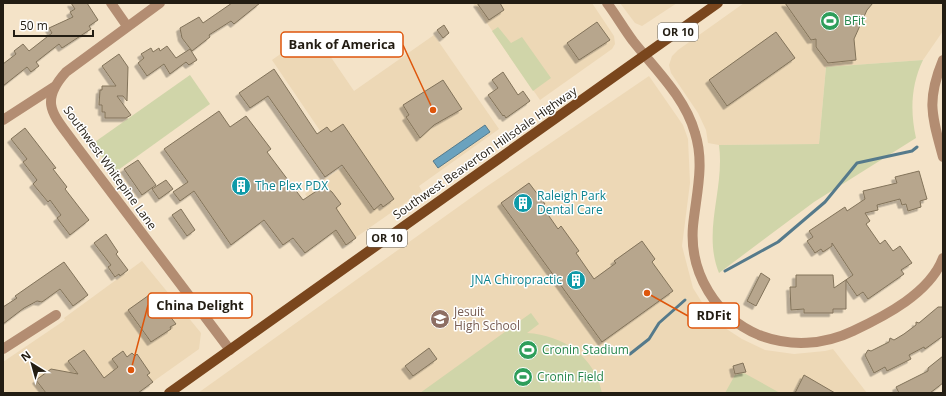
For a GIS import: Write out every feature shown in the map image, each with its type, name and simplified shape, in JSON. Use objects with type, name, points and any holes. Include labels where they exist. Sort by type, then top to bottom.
[{"type":"main road","name":"Southwest Beaverton Hillsdale Highway","points":[[169,393],[718,3]]},
{"type":"street","points":[[111,3],[127,26]]},
{"type":"street","points":[[3,120],[54,87],[66,72],[160,3]]},
{"type":"street","points":[[607,3],[678,98],[695,132],[700,157],[693,228],[694,253],[701,277],[708,292],[728,316],[740,325],[761,335],[783,342],[818,342],[844,335],[895,310],[919,291],[932,276],[943,258]]},
{"type":"street","points":[[943,60],[936,77],[931,107],[943,157]]},
{"type":"street","name":"Southwest Whitepine Lane","points":[[54,87],[50,101],[54,114],[230,350]]},
{"type":"street","points":[[3,349],[56,315]]},
{"type":"shaded area","points":[[473,3],[592,3],[614,36],[615,44],[612,49],[540,100]]},
{"type":"shaded area","points":[[620,3],[677,3],[642,26],[635,23]]},
{"type":"shaded area","points":[[744,3],[943,3],[943,31],[923,60],[826,67],[819,144],[719,145],[708,143],[706,130],[698,113],[671,73],[669,65],[672,56],[678,50]]},
{"type":"shaded area","points":[[313,31],[354,91],[434,35],[499,129],[419,186],[422,191],[342,247],[305,194],[344,166],[272,60]]},
{"type":"shaded area","points":[[649,76],[683,125],[688,139],[690,183],[682,246],[693,288],[703,304],[725,328],[742,339],[765,350],[794,354],[833,349],[867,393],[198,393],[486,187]]},
{"type":"shaded area","points":[[142,261],[201,333],[199,349],[137,393],[3,393],[3,362],[65,320],[64,318]]},
{"type":"green space","points":[[498,27],[511,43],[522,37],[551,78],[533,91],[492,31]]},
{"type":"green space","points":[[923,60],[916,79],[912,108],[916,138],[814,202],[719,273],[714,257],[713,226],[719,178],[719,145],[819,144],[826,67]]},
{"type":"green space","points":[[190,75],[210,104],[114,173],[92,144]]},
{"type":"green space","name":"Cronin Stadium","points":[[531,313],[539,324],[527,333],[553,338],[565,343],[575,350],[585,359],[592,369],[598,380],[602,393],[420,393]]},
{"type":"green space","points":[[744,373],[780,393],[725,393],[735,375]]},
{"type":"water","points":[[485,125],[490,132],[438,168],[433,161]]},
{"type":"building","points":[[71,3],[87,3],[98,20],[89,26],[91,29],[62,48],[59,44],[36,62],[39,66],[31,72],[27,67],[3,86],[3,64],[16,54],[14,51],[23,44],[29,51],[52,33],[49,28],[73,17],[70,12],[75,9]]},
{"type":"building","points":[[232,3],[260,3],[234,24],[231,21],[209,35],[210,37],[192,51],[182,38],[180,28],[199,17],[203,23]]},
{"type":"building","points":[[477,3],[500,3],[504,10],[489,20]]},
{"type":"building","name":"BFit","points":[[785,3],[873,3],[867,10],[854,39],[856,60],[828,63],[816,47],[816,39],[811,40]]},
{"type":"building","points":[[597,22],[610,40],[579,60],[567,43]]},
{"type":"building","points":[[444,25],[449,33],[443,38],[437,30]]},
{"type":"building","points":[[776,32],[795,58],[727,106],[709,80]]},
{"type":"building","points":[[167,46],[176,58],[190,49],[197,60],[189,65],[186,62],[170,74],[164,64],[147,76],[138,63],[144,58],[141,54],[151,48],[153,52],[159,48],[160,51]]},
{"type":"building","points":[[119,54],[128,67],[127,101],[123,96],[117,96],[131,115],[126,118],[105,118],[105,112],[102,112],[102,105],[99,105],[100,90],[102,90],[102,86],[116,86],[102,66]]},
{"type":"building","points":[[274,69],[317,134],[327,127],[331,132],[343,124],[394,199],[383,207],[381,204],[374,210],[342,165],[325,177],[268,96],[250,108],[239,93]]},
{"type":"building","points":[[503,72],[518,95],[523,91],[530,101],[506,118],[488,95],[498,88],[492,80]]},
{"type":"building","points":[[443,80],[462,109],[434,125],[420,138],[406,117],[409,115],[403,105]]},
{"type":"building","name":"The Plex PDX","points":[[219,111],[230,127],[246,116],[271,149],[267,152],[303,200],[324,186],[332,192],[341,204],[336,208],[356,238],[346,245],[336,230],[305,253],[293,238],[283,245],[264,220],[231,245],[194,191],[180,201],[173,192],[188,182],[164,149]]},
{"type":"building","points":[[25,128],[56,168],[53,169],[67,187],[65,189],[89,220],[70,235],[57,218],[61,215],[50,200],[48,202],[33,184],[37,180],[23,162],[27,159],[11,139]]},
{"type":"building","points":[[138,160],[156,185],[142,195],[124,169]]},
{"type":"building","points":[[919,171],[927,199],[920,201],[921,207],[908,211],[906,204],[902,205],[900,199],[877,205],[878,210],[865,213],[870,221],[866,224],[880,244],[885,240],[893,251],[900,246],[912,263],[901,270],[904,274],[868,299],[863,292],[857,296],[846,280],[846,309],[833,309],[833,313],[804,313],[804,309],[791,310],[790,287],[796,287],[796,275],[833,275],[834,288],[853,275],[832,243],[832,246],[823,252],[821,249],[815,253],[807,241],[813,237],[809,231],[845,207],[847,211],[865,199],[863,191],[897,183],[895,177]]},
{"type":"building","points":[[166,180],[173,189],[159,199],[152,189]]},
{"type":"building","points":[[529,183],[545,204],[542,206],[558,229],[561,226],[579,251],[576,253],[594,279],[616,263],[614,261],[642,241],[655,259],[652,262],[673,291],[602,342],[501,203]]},
{"type":"building","points":[[181,209],[195,230],[187,236],[172,215]]},
{"type":"building","points":[[106,234],[118,252],[116,254],[128,270],[120,276],[119,274],[115,277],[108,267],[111,265],[94,243]]},
{"type":"building","points":[[64,262],[88,295],[73,306],[60,289],[42,302],[37,301],[24,308],[3,324],[3,307],[17,298],[15,296]]},
{"type":"building","points":[[761,273],[770,279],[756,306],[747,301]]},
{"type":"building","points":[[152,293],[176,324],[151,342],[128,310]]},
{"type":"building","points":[[938,307],[943,307],[943,336],[925,349],[924,347],[909,355],[911,359],[887,371],[885,367],[874,373],[865,355],[868,350],[871,351],[889,342],[890,338],[894,340],[904,334],[916,325],[916,322],[919,323]]},
{"type":"building","points":[[429,348],[437,359],[413,376],[405,366]]},
{"type":"building","points":[[84,350],[104,378],[118,367],[112,359],[123,351],[127,357],[132,353],[135,356],[137,354],[150,373],[147,375],[153,382],[138,393],[46,393],[36,380],[51,369],[78,374],[68,361]]},
{"type":"building","points":[[943,356],[943,383],[930,393],[899,393],[896,387],[928,371],[928,368]]},
{"type":"building","points":[[743,363],[746,372],[735,374],[733,366]]},
{"type":"building","points":[[804,375],[835,393],[795,393]]},
{"type":"waterway","points":[[725,271],[778,242],[825,202],[857,163],[912,151],[917,147]]},
{"type":"waterway","points":[[630,354],[649,339],[659,323],[685,300]]},
{"type":"place","name":"BFit","points":[[830,21]]},
{"type":"place","name":"Bank of America","points":[[433,110]]},
{"type":"place","name":"The Plex PDX","points":[[241,186]]},
{"type":"place","name":"Raleigh Park Dental Care","points":[[523,203]]},
{"type":"place","name":"JNA Chiropractic","points":[[576,280]]},
{"type":"place","name":"RDFit","points":[[647,293]]},
{"type":"place","name":"Jesuit High School","points":[[440,319]]},
{"type":"place","name":"Cronin Stadium","points":[[528,350]]},
{"type":"place","name":"China Delight","points":[[131,370]]},
{"type":"place","name":"Cronin Field","points":[[523,377]]}]
